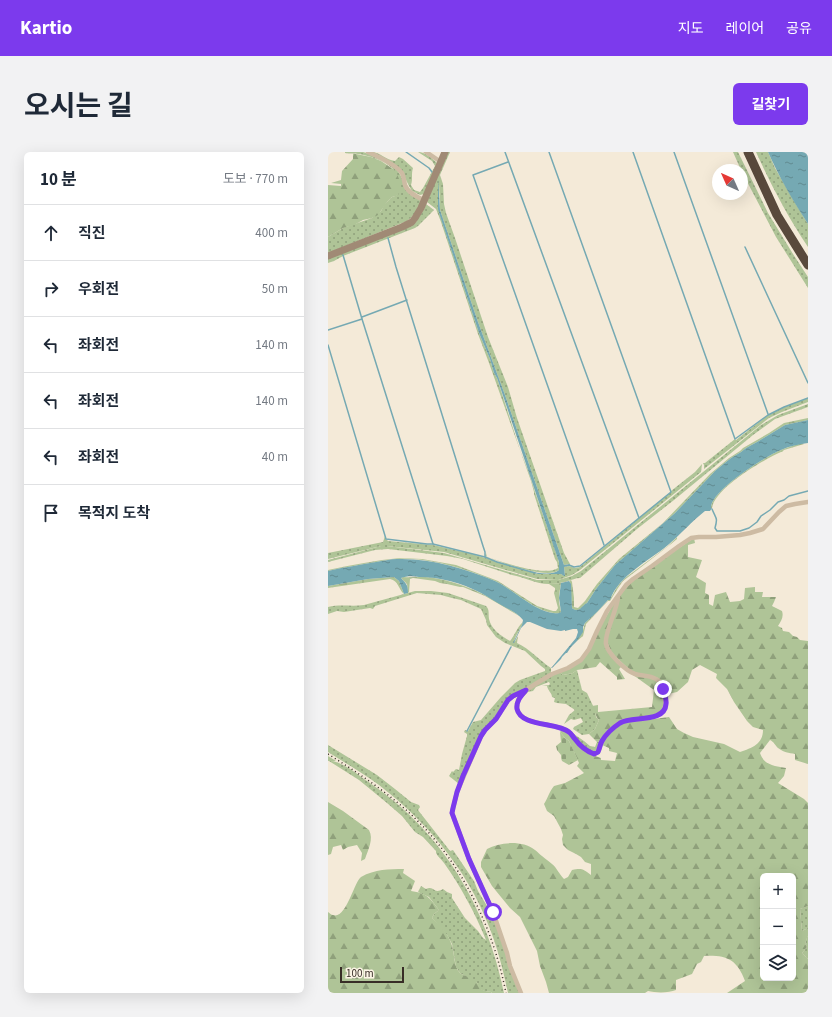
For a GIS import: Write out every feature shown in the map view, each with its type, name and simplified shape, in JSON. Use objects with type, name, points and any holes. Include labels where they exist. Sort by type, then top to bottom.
[{"type":"highway","points":[[748,152],[777,215],[808,265]]},
{"type":"main road","points":[[328,256],[408,224],[415,218],[445,152]]},
{"type":"street","points":[[368,152],[381,158],[399,170],[402,173],[406,187],[409,191],[424,200]]},
{"type":"street","points":[[426,152],[441,162]]},
{"type":"street","points":[[521,993],[510,966],[493,912],[469,859],[452,813],[457,792],[481,736],[496,719],[508,700],[513,696],[581,660],[589,649],[602,619],[618,595],[633,579],[679,546],[691,538],[740,535],[763,529],[786,506],[808,502]]},
{"type":"street","points":[[526,690],[517,702],[520,716],[525,719],[562,728],[569,732],[579,745],[594,754],[598,752],[605,737],[614,727],[622,722],[637,718],[652,718],[662,712],[666,704],[663,689],[660,683],[656,679],[636,674],[628,670],[611,655],[607,648],[606,639],[618,604],[618,595]]},
{"type":"green space","points":[[345,152],[363,152],[369,154],[395,168],[400,174],[405,186],[422,200],[414,214],[407,221],[328,253],[328,237],[343,228],[372,218],[381,211],[384,205],[399,191],[399,183],[396,175],[394,170],[389,165],[371,157]]},
{"type":"green space","points":[[371,152],[395,161],[399,157],[403,159],[413,168],[411,185],[414,190],[420,192],[435,166],[432,161],[418,152],[431,157],[437,163],[424,194],[420,195],[412,191],[404,176]]},
{"type":"green space","points":[[447,152],[450,152],[440,175],[443,184],[446,213],[488,337],[508,387],[517,418],[564,553],[570,564],[564,565],[478,322],[440,210],[439,184],[439,212],[479,333],[497,378],[520,450],[529,473],[554,546],[560,566],[559,570],[553,573],[534,572],[490,558],[534,570],[544,571],[558,568],[531,481],[478,334],[441,222],[436,209],[427,202]]},
{"type":"green space","points":[[733,152],[738,152],[744,164],[738,164]]},
{"type":"green space","points":[[756,152],[768,152],[775,168],[808,224],[808,247],[780,201]]},
{"type":"green space","points":[[353,154],[371,157],[381,161],[393,169],[399,179],[399,194],[392,197],[387,202],[378,215],[343,228],[328,237],[328,185],[341,186],[341,184],[331,183],[341,180],[342,171],[353,159]]},
{"type":"green space","points":[[748,172],[768,213],[808,277],[808,288],[776,237],[748,183]]},
{"type":"green space","points":[[426,204],[434,210],[415,228],[328,263],[328,259],[416,222]]},
{"type":"green space","points":[[808,398],[808,402],[769,418],[704,469],[703,463],[768,415]]},
{"type":"green space","points":[[808,404],[808,407],[775,419],[753,435],[637,529],[580,578],[566,582],[544,584],[463,559],[388,549],[375,550],[328,562],[328,560],[381,546],[387,546],[444,553],[537,580],[558,580],[572,576],[581,571],[761,425],[778,415]]},
{"type":"green space","points":[[808,418],[808,420],[785,425],[746,448],[716,470],[675,513],[615,565],[587,603],[579,610],[574,610],[572,608],[569,581],[571,580],[572,582],[574,607],[578,608],[619,559],[663,523],[710,474],[729,458],[784,423]]},
{"type":"green space","points":[[802,443],[804,444],[784,450],[752,468],[730,484],[715,500],[711,508],[713,501],[719,493],[740,475],[774,454],[786,448]]},
{"type":"green space","points":[[702,464],[701,472],[580,570],[572,575],[558,580],[537,579],[444,552],[387,546],[381,546],[328,559],[328,553],[383,542],[385,536],[388,541],[433,545],[472,554],[538,574],[561,574],[565,576],[564,567],[580,567],[695,472]]},
{"type":"green space","points":[[677,537],[677,539],[671,544],[623,581],[610,601],[608,601],[586,624],[583,636],[577,641],[585,623],[612,596],[617,587],[625,578],[668,546]]},
{"type":"green space","points":[[694,538],[695,543],[688,545],[688,557],[702,560],[696,577],[706,583],[705,593],[709,595],[709,604],[713,606],[715,595],[726,592],[730,602],[740,601],[744,599],[745,588],[755,587],[755,592],[763,592],[762,597],[776,597],[772,606],[783,613],[782,619],[778,626],[782,628],[783,631],[789,632],[800,640],[808,641],[808,764],[795,760],[795,754],[778,748],[770,740],[760,753],[767,762],[774,766],[786,768],[784,776],[778,783],[808,803],[808,906],[800,909],[802,931],[808,928],[808,936],[805,944],[807,947],[802,953],[808,959],[808,993],[727,993],[745,981],[742,974],[730,960],[719,956],[704,956],[701,962],[697,964],[692,974],[676,980],[676,990],[673,991],[648,991],[645,993],[549,993],[540,966],[537,951],[520,917],[510,908],[492,886],[481,867],[481,862],[487,849],[498,845],[518,843],[530,847],[536,851],[554,866],[564,879],[568,877],[572,870],[575,869],[586,871],[591,875],[591,864],[585,862],[581,857],[568,850],[563,845],[563,835],[561,829],[554,816],[547,811],[544,804],[554,786],[565,783],[584,773],[577,766],[579,763],[569,741],[560,732],[562,729],[592,755],[601,758],[601,760],[615,761],[617,753],[609,751],[609,748],[602,745],[603,741],[616,727],[623,723],[669,717],[677,729],[684,733],[693,737],[724,744],[740,752],[753,747],[761,739],[763,730],[753,727],[747,721],[727,689],[716,678],[717,674],[700,665],[692,670],[688,682],[677,692],[668,694],[663,684],[631,671],[616,657],[610,650],[607,640],[619,596],[633,579]]},
{"type":"green space","points":[[400,558],[422,559],[456,565],[498,581],[537,606],[553,611],[556,611],[558,608],[554,593],[555,588],[549,584],[561,583],[559,602],[561,612],[552,613],[535,606],[495,581],[460,568],[434,562],[394,559],[328,571],[328,570],[364,563]]},
{"type":"green space","points":[[394,577],[399,581],[404,594],[397,583],[390,579],[328,588],[328,586],[368,579]]},
{"type":"green space","points":[[430,577],[446,580],[480,593],[521,617],[485,596],[463,587],[435,581],[413,578],[410,579],[408,593],[407,584],[401,578]]},
{"type":"green space","points":[[415,591],[448,593],[486,606],[489,612],[490,623],[494,629],[510,641],[523,622],[514,643],[518,636],[517,643],[526,648],[551,668],[551,673],[511,696],[500,712],[484,730],[459,784],[449,776],[452,771],[453,772],[456,769],[459,770],[467,736],[464,732],[465,730],[468,731],[473,722],[481,720],[515,683],[545,671],[545,669],[525,651],[505,643],[496,637],[487,625],[481,609],[461,600],[441,595],[417,593],[375,606],[373,609],[370,608],[344,612],[337,611],[328,614],[328,607],[364,605]]},
{"type":"green space","points":[[617,598],[605,644],[622,666],[619,669],[625,679],[617,680],[617,677],[600,662],[596,667],[577,670],[573,673],[563,675],[560,672],[581,660]]},
{"type":"green space","points":[[577,670],[582,690],[587,693],[595,710],[596,717],[599,720],[595,729],[589,734],[582,735],[573,729],[583,722],[581,718],[574,720],[571,719],[564,724],[569,715],[575,710],[566,704],[554,702],[555,698],[552,697],[547,686],[542,686],[549,685],[549,682],[536,687],[533,691],[528,692],[519,701],[529,690],[537,683],[560,672],[563,675],[573,673]]},
{"type":"green space","points":[[629,672],[655,679],[659,683],[665,701],[664,709],[654,716],[622,721],[601,741],[597,742],[589,734],[595,729],[599,720],[592,706],[598,705],[598,712],[652,707],[654,690]]},
{"type":"green space","points":[[560,732],[569,741],[578,760],[569,765],[562,761],[561,755],[557,750],[556,746],[561,742]]},
{"type":"green space","points":[[571,732],[590,746],[595,747],[597,742],[601,741],[597,751],[594,752],[586,749]]},
{"type":"green space","points":[[328,745],[377,775],[411,802],[419,805],[420,807],[418,810],[450,851],[453,850],[474,881],[478,891],[493,916],[520,993],[508,993],[498,953],[485,917],[462,874],[448,854],[416,817],[379,785],[328,752]]},
{"type":"green space","points":[[328,756],[336,761],[331,761],[341,764],[351,770],[396,803],[420,825],[440,849],[458,874],[486,931],[496,961],[504,993],[484,991],[480,989],[477,983],[460,973],[456,967],[452,944],[447,935],[432,918],[439,910],[429,897],[418,892],[421,886],[426,889],[431,888],[436,891],[443,889],[452,894],[452,898],[465,918],[486,940],[467,900],[436,851],[423,837],[415,832],[402,816],[359,780],[328,761]]},
{"type":"green space","points":[[328,802],[369,830],[371,841],[365,859],[361,861],[362,853],[357,845],[343,850],[341,845],[333,847],[331,854],[328,855]]},
{"type":"green space","points":[[387,869],[404,869],[403,873],[415,881],[411,891],[421,893],[428,897],[439,910],[432,918],[443,929],[449,939],[455,963],[460,973],[474,980],[482,989],[492,993],[330,993],[328,991],[328,912],[332,915],[338,915],[342,912],[358,880],[366,874]]},
{"type":"green space","points":[[808,906],[808,928],[802,931],[800,909]]},
{"type":"green space","points":[[808,936],[808,959],[802,953],[807,947],[805,944]]},
{"type":"water","points":[[768,152],[808,152],[808,224],[786,189]]},
{"type":"water","points":[[438,179],[440,210],[478,322],[564,565],[570,564],[569,566],[564,567],[565,576],[561,574],[545,574],[553,573],[559,570],[559,562],[497,378],[479,333],[438,209]]},
{"type":"water","points":[[808,420],[808,443],[791,446],[774,454],[740,475],[729,484],[713,501],[710,511],[705,511],[668,545],[635,569],[620,583],[610,600],[608,600],[585,623],[583,632],[577,641],[552,668],[576,638],[578,632],[577,629],[561,631],[547,629],[527,622],[521,628],[513,643],[523,620],[514,612],[466,586],[443,579],[412,576],[401,578],[408,588],[408,593],[404,594],[399,581],[394,577],[368,579],[328,586],[328,571],[392,559],[422,560],[459,568],[495,581],[526,601],[551,613],[561,612],[559,598],[561,583],[569,581],[571,584],[572,608],[574,610],[579,610],[587,603],[615,565],[675,513],[716,470],[746,448],[785,425]]},
{"type":"waterway","points":[[406,152],[429,168],[432,172]]},
{"type":"waterway","points":[[505,152],[639,518]]},
{"type":"waterway","points":[[549,152],[671,492],[580,566],[574,567],[569,565]]},
{"type":"waterway","points":[[633,152],[735,439],[768,415],[808,398]]},
{"type":"waterway","points":[[674,152],[768,414]]},
{"type":"waterway","points":[[508,162],[473,175],[604,545]]},
{"type":"waterway","points":[[388,238],[485,552],[485,557]]},
{"type":"waterway","points":[[745,247],[808,383]]},
{"type":"waterway","points":[[343,255],[433,544]]},
{"type":"waterway","points":[[362,317],[407,300]]},
{"type":"waterway","points":[[328,330],[362,319]]},
{"type":"waterway","points":[[328,345],[386,539],[433,544],[485,557],[535,573]]},
{"type":"waterway","points":[[712,509],[716,518],[715,528],[717,531],[740,531],[749,528],[757,522],[761,516],[778,502],[789,496],[808,491]]},
{"type":"waterway","points":[[467,731],[511,647]]},
{"type":"railway","points":[[328,754],[368,780],[396,801],[442,848],[457,870],[482,917],[492,941],[506,993]]},
{"type":"route","points":[[493,912],[469,859],[452,813],[463,776],[485,730],[501,713],[508,700],[526,690],[517,702],[520,716],[525,719],[562,728],[569,732],[579,745],[590,753],[594,754],[598,752],[602,741],[608,733],[622,722],[637,718],[652,718],[659,715],[665,708],[666,704],[663,689]]}]
